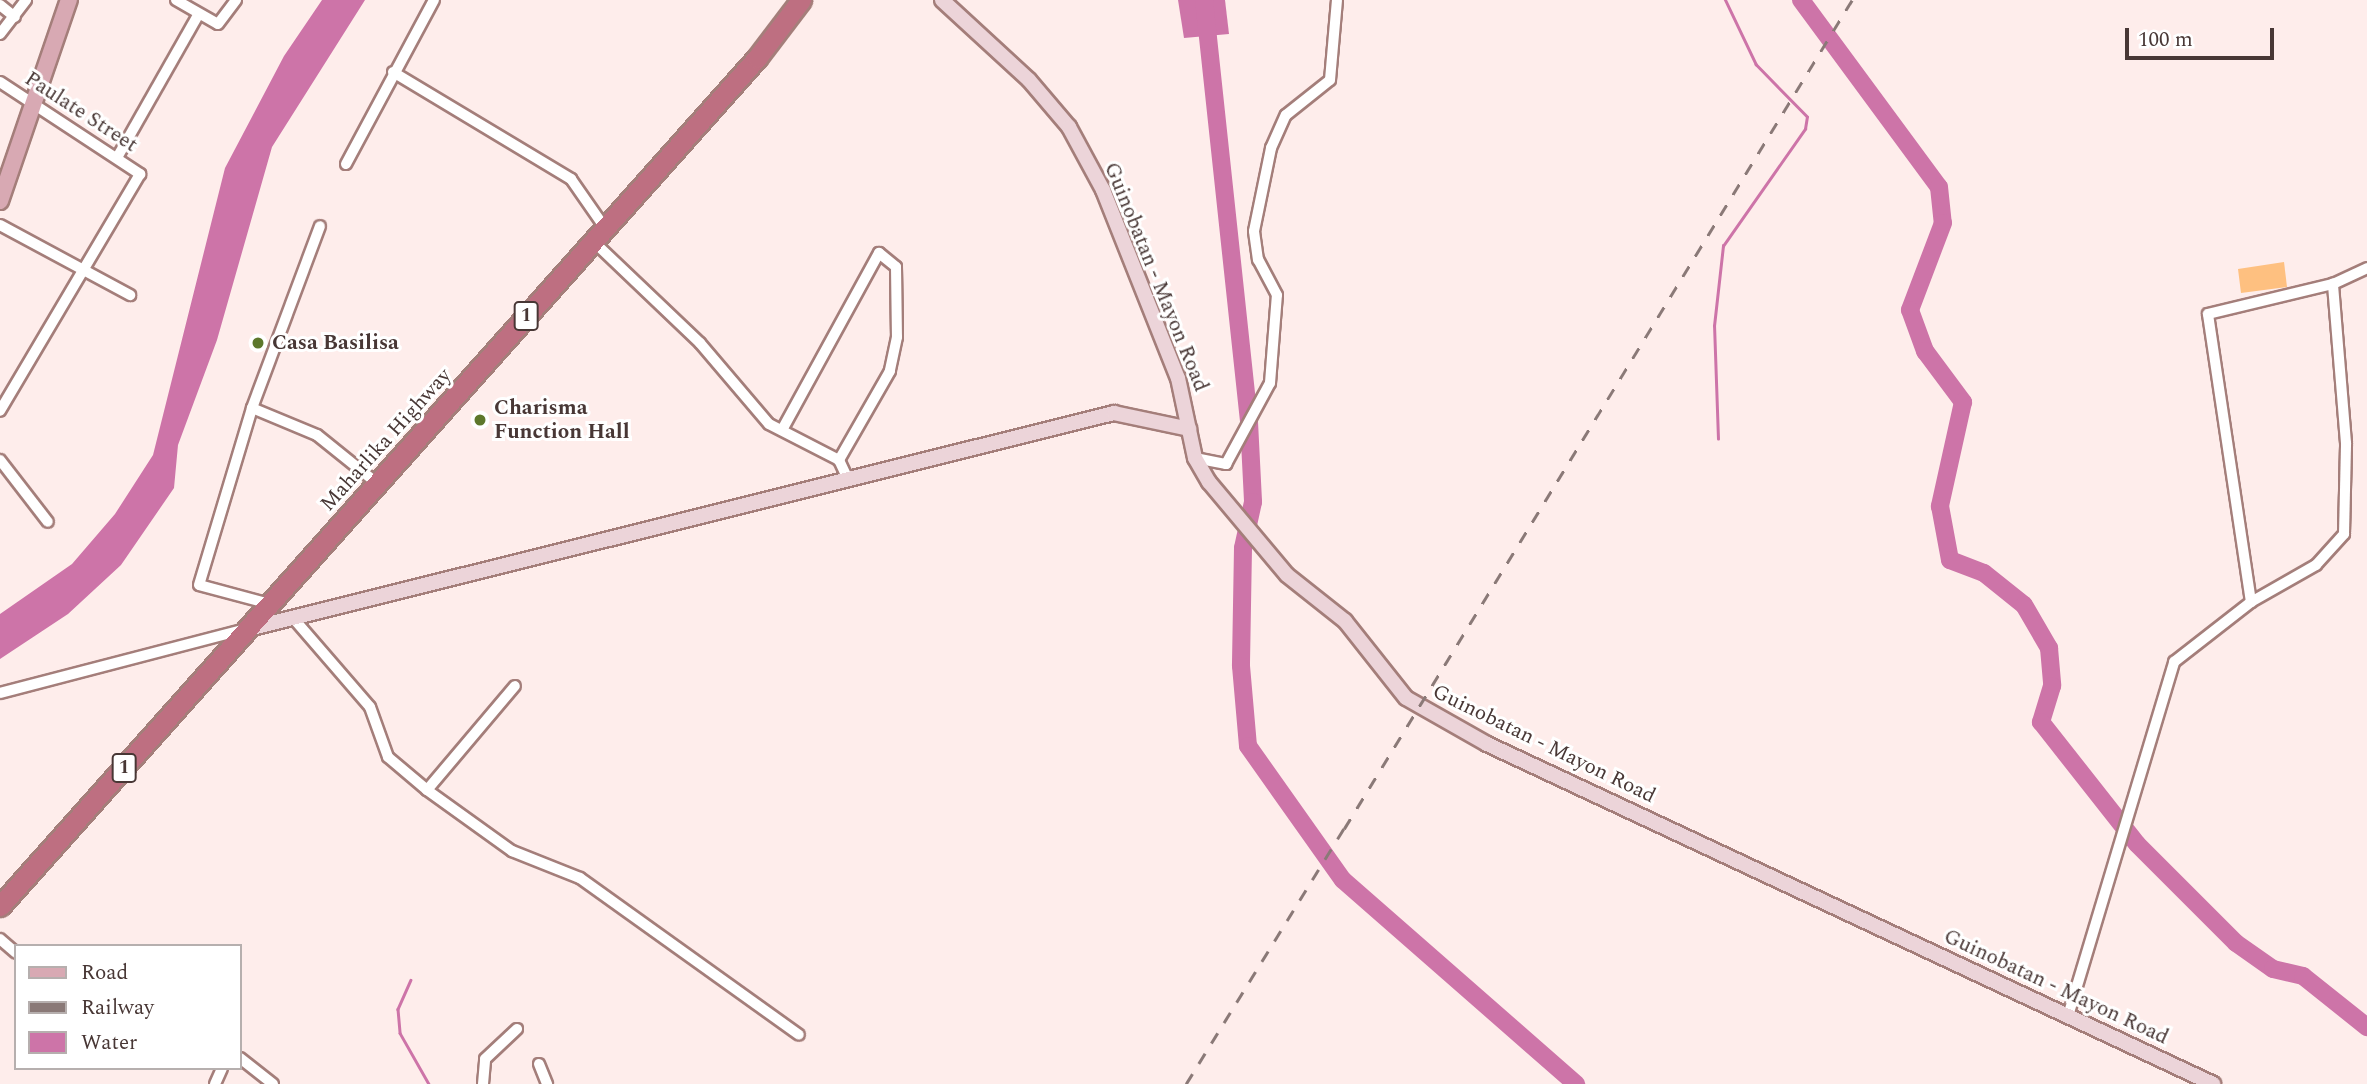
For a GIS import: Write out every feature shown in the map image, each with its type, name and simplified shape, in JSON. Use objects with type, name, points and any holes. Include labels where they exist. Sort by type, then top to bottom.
[{"type":"highway","name":"Maharlika Highway","points":[[0,906],[378,484],[801,0]]},
{"type":"main road","points":[[0,201],[37,106],[69,0]]},
{"type":"main road","name":"Guinobatan - Mayon Road","points":[[942,0],[1029,80],[1069,127],[1103,190],[1178,378],[1195,458],[1262,549],[1345,621],[1388,682],[1432,715],[2213,1084]]},
{"type":"main road","points":[[248,629],[1114,413],[1189,429]]},
{"type":"street","points":[[0,34],[15,18],[26,0]]},
{"type":"street","points":[[176,0],[198,15],[218,24],[236,0]]},
{"type":"street","points":[[346,164],[433,0]]},
{"type":"street","points":[[1195,458],[1226,464],[1270,383],[1277,295],[1258,260],[1254,231],[1271,148],[1286,115],[1330,80],[1337,0]]},
{"type":"street","points":[[0,5],[15,18]]},
{"type":"street","points":[[118,156],[198,15]]},
{"type":"street","points":[[393,72],[571,179],[599,234],[701,343],[769,424],[839,460],[849,481]]},
{"type":"street","name":"Paulate Street","points":[[0,82],[118,156],[140,174],[85,268]]},
{"type":"street","points":[[0,225],[85,268],[130,295]]},
{"type":"street","points":[[270,604],[199,585],[252,408],[320,226]]},
{"type":"street","points":[[782,430],[879,253],[896,267],[897,337],[890,371],[839,460]]},
{"type":"street","points":[[0,411],[85,268]]},
{"type":"street","points":[[2251,602],[2208,314],[2333,284],[2367,268]]},
{"type":"street","points":[[2068,1016],[2132,811],[2174,662],[2251,602],[2316,565],[2344,534],[2346,443],[2333,284]]},
{"type":"street","points":[[252,408],[317,435],[378,484]]},
{"type":"street","points":[[0,460],[48,522]]},
{"type":"street","points":[[295,619],[370,707],[388,757],[427,790],[512,851],[580,878],[799,1035]]},
{"type":"street","points":[[0,693],[248,629]]},
{"type":"street","points":[[427,790],[515,686]]},
{"type":"street","points":[[0,939],[14,951]]},
{"type":"street","points":[[483,1084],[485,1059],[516,1029]]},
{"type":"street","points":[[242,1060],[273,1084]]},
{"type":"street","points":[[539,1064],[547,1084]]},
{"type":"shaded area","points":[[2284,262],[2287,287],[2241,293],[2238,269]]},
{"type":"water","points":[[322,0],[365,0],[272,147],[217,340],[178,445],[174,488],[121,565],[68,614],[0,659],[0,614],[72,564],[115,514],[153,455],[225,168],[284,56]]},
{"type":"water","points":[[1178,0],[1225,0],[1229,34],[1184,38]]},
{"type":"waterway","points":[[1204,0],[1249,422],[1253,502],[1243,548],[1241,666],[1248,746],[1343,880],[1576,1084]]},
{"type":"waterway","points":[[1718,439],[1714,326],[1723,246],[1805,129],[1807,117],[1756,65],[1725,0]]},
{"type":"waterway","points":[[1801,0],[1939,187],[1943,223],[1910,310],[1925,351],[1963,402],[1940,506],[1950,560],[1984,573],[2024,605],[2049,648],[2052,686],[2041,722],[2137,844],[2236,943],[2273,969],[2303,976],[2367,1027]]},
{"type":"waterway","points":[[411,980],[398,1009],[400,1033],[429,1084]]},
{"type":"railway","points":[[1344,829],[1852,0]]},
{"type":"railway","points":[[1186,1084],[1348,822]]},
{"type":"place","name":"Casa Basilisa","points":[[258,343]]},
{"type":"place","name":"Charisma Function Hall","points":[[480,420]]}]
